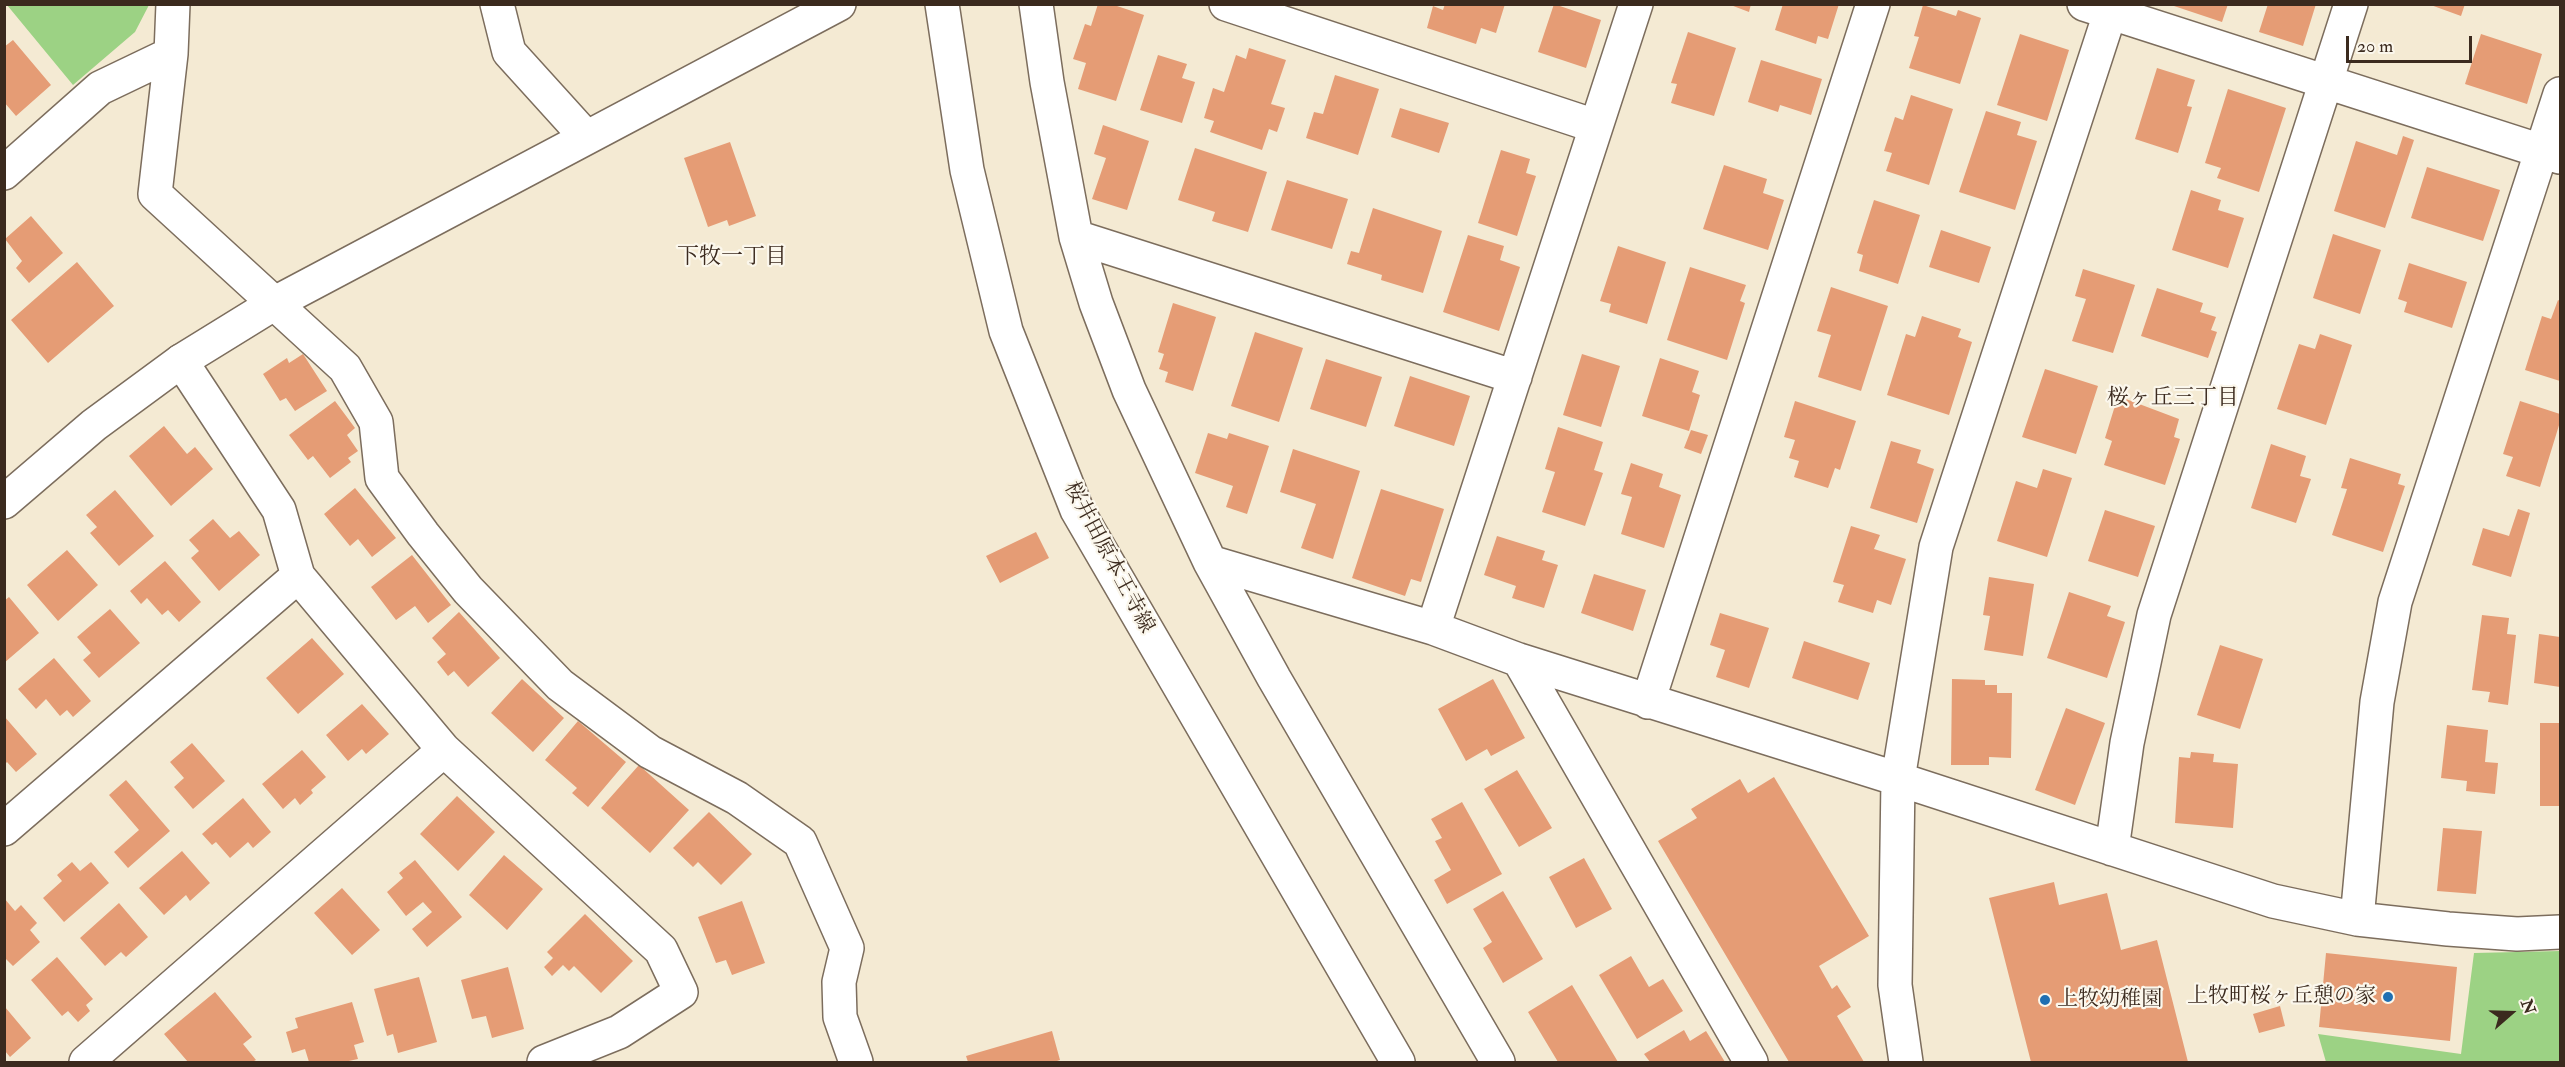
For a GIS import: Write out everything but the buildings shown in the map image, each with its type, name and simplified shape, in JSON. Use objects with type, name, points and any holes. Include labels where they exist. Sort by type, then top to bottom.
[{"type":"street","points":[[173,4],[171,54],[154,194],[345,368],[376,422],[382,478],[468,590],[560,685],[650,752],[737,798],[801,842],[847,948],[839,982],[840,1017],[856,1062]]},
{"type":"street","points":[[497,4],[509,52],[586,137]]},
{"type":"street","points":[[4,502],[94,425],[181,361],[274,303],[839,4]]},
{"type":"street","name":"桜井田原本王寺線","points":[[942,4],[967,170],[1006,331],[1077,510],[1398,1062]]},
{"type":"street","points":[[1036,4],[1047,82],[1076,237],[1096,303],[1129,390],[1210,562],[1280,688],[1497,1062]]},
{"type":"street","points":[[1226,4],[1595,126]]},
{"type":"street","points":[[1433,628],[1636,4]]},
{"type":"street","points":[[1648,702],[1873,4]]},
{"type":"street","points":[[2112,849],[2127,743],[2154,615],[2351,4]]},
{"type":"street","points":[[1906,1062],[1895,985],[1898,778],[1936,547],[2102,7],[2325,84],[2551,154]]},
{"type":"street","points":[[4,173],[100,87],[171,54]]},
{"type":"street","points":[[2357,919],[2377,702],[2395,602],[2551,154],[2560,94]]},
{"type":"street","points":[[1076,237],[1515,377]]},
{"type":"street","points":[[181,361],[279,510],[298,576],[444,750],[661,950],[681,992],[619,1032],[544,1062]]},
{"type":"street","points":[[1210,562],[1433,628],[1519,660],[1648,702],[1898,778],[2273,901],[2357,919],[2517,934],[2560,933]]},
{"type":"street","points":[[4,829],[298,576]]},
{"type":"street","points":[[1519,660],[1751,1062]]},
{"type":"street","points":[[97,1059],[444,750]]},
{"type":"green space","points":[[7,5],[149,5],[135,32],[73,85]]},
{"type":"green space","points":[[2560,951],[2560,1062],[2326,1062],[2318,1034],[2461,1054],[2474,953]]},
{"type":"place","name":"上牧町桜ヶ丘憩の家","points":[[2388,997]]},
{"type":"place","name":"上牧幼稚園","points":[[2045,1000]]},
{"type":"district","name":"下牧一丁目","points":[[732,258]]},
{"type":"district","name":"桜ヶ丘三丁目","points":[[2173,399]]}]
